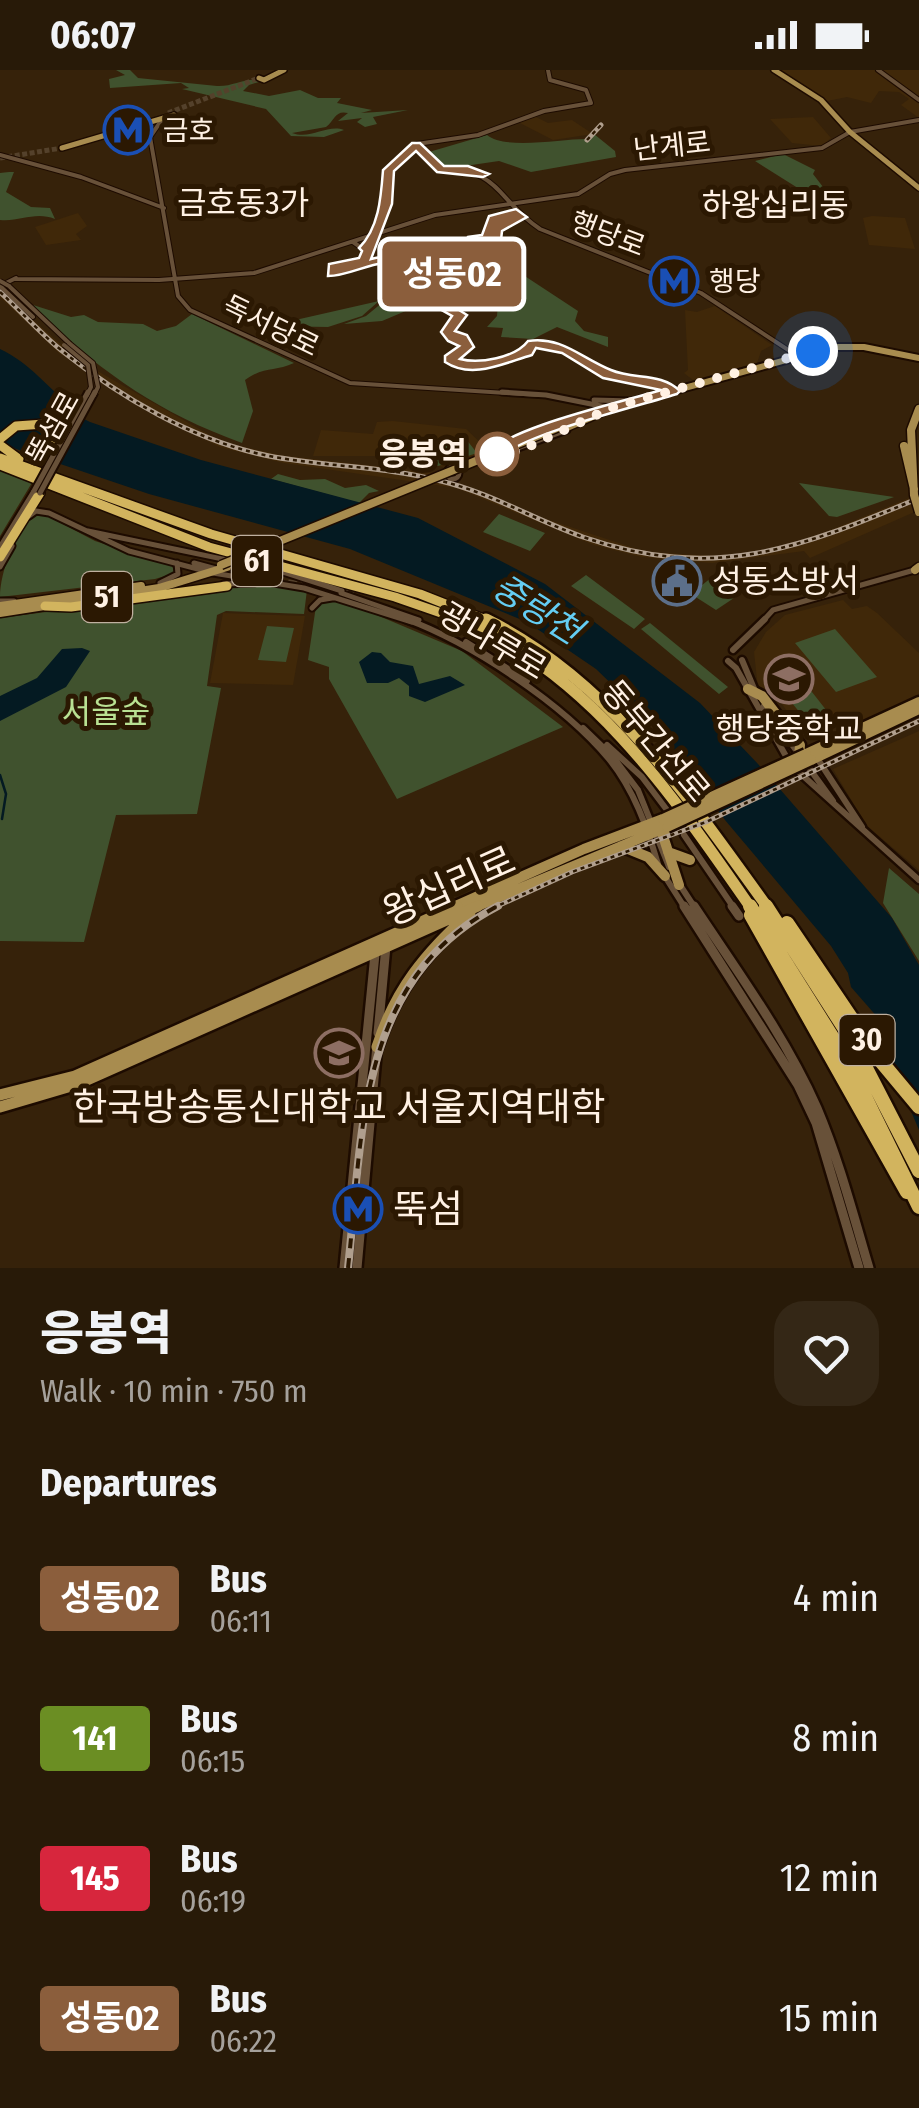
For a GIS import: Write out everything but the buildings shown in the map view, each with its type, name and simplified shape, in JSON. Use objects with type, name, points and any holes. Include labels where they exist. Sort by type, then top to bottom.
[{"type":"highway","points":[[16,460],[0,442],[20,424],[35,422],[49,427],[56,442],[48,469]]},
{"type":"highway","name":"61","points":[[0,459],[16,460]]},
{"type":"highway","name":"동부간선로","points":[[0,459],[191,541],[424,606],[517,646],[575,689],[640,758],[774,938],[828,1023],[919,1208]]},
{"type":"highway","name":"동부간선로","points":[[16,460],[239,543],[430,597],[506,630],[555,660],[598,694],[649,748],[754,885],[844,1024],[919,1171]]},
{"type":"highway","points":[[0,557],[37,492]]},
{"type":"highway","points":[[45,606],[71,607],[227,586]]},
{"type":"highway","points":[[351,596],[424,606]]},
{"type":"highway","name":"30","points":[[725,871],[890,1164],[919,1208]]},
{"type":"highway","name":"30","points":[[754,885],[821,969],[880,1059],[919,1108]]},
{"type":"main road","points":[[261,79],[282,70]]},
{"type":"main road","name":"행당로","points":[[548,70],[550,80],[586,90],[591,102],[544,111],[498,129],[416,145],[441,170],[468,169],[487,176],[512,206],[540,229],[696,290],[799,356]]},
{"type":"main road","points":[[774,70],[821,100],[849,134],[919,190]]},
{"type":"main road","points":[[878,70],[919,100]]},
{"type":"main road","points":[[61,147],[140,128],[161,121],[171,114],[140,128]]},
{"type":"main road","points":[[849,134],[919,120]]},
{"type":"main road","points":[[150,137],[161,121]]},
{"type":"main road","points":[[140,128],[154,130]]},
{"type":"main road","points":[[140,128],[150,137],[176,283]]},
{"type":"main road","name":"난계로","points":[[192,278],[254,273],[435,214],[578,194],[610,174],[625,170],[822,148],[849,134]]},
{"type":"main road","points":[[0,156],[13,150]]},
{"type":"main road","points":[[0,156],[81,176],[164,208]]},
{"type":"main road","points":[[354,241],[363,249]]},
{"type":"main road","points":[[160,280],[175,272],[192,278]]},
{"type":"main road","points":[[10,287],[20,278]]},
{"type":"main road","points":[[10,287],[20,278]]},
{"type":"main road","points":[[20,278],[0,286],[35,316]]},
{"type":"main road","points":[[0,280],[176,283],[192,278]]},
{"type":"main road","points":[[0,280],[35,316]]},
{"type":"main road","name":"독서당로","points":[[176,283],[181,302],[190,310],[350,383],[375,388],[496,389],[584,400],[611,408]]},
{"type":"main road","name":"뚝섬로","points":[[0,567],[92,386],[88,366],[35,316]]},
{"type":"main road","points":[[255,340],[256,330]]},
{"type":"main road","name":"뚝섬로","points":[[0,547],[98,387],[93,363],[66,344]]},
{"type":"main road","name":"51","points":[[0,609],[18,610],[127,594],[217,569],[638,400],[852,344],[919,357]]},
{"type":"main road","points":[[584,400],[638,400]]},
{"type":"main road","points":[[459,470],[486,460],[488,452],[498,454],[535,444],[584,419],[590,408],[584,400]]},
{"type":"main road","points":[[919,409],[919,512]]},
{"type":"main road","points":[[498,454],[502,446],[542,429],[584,419]]},
{"type":"main road","name":"광나루로","points":[[37,492],[40,504],[127,546],[351,596],[418,624],[512,675],[610,760],[657,824],[657,862],[673,880],[774,1038],[824,1125],[869,1268]]},
{"type":"main road","name":"광나루로","points":[[23,525],[32,513],[42,511],[118,548],[351,596],[422,621],[496,659],[598,741],[626,772],[657,824],[673,880],[774,1038],[816,1124],[859,1268]]},
{"type":"main road","points":[[88,530],[133,545],[223,556],[298,576],[351,596]]},
{"type":"main road","points":[[160,582],[178,574],[176,562]]},
{"type":"main road","name":"51","points":[[0,609],[217,569]]},
{"type":"main road","points":[[865,832],[728,661],[726,653],[741,646],[780,607],[918,569]]},
{"type":"main road","points":[[127,594],[234,583],[284,584]]},
{"type":"main road","points":[[304,588],[310,592],[312,608],[324,598],[351,596]]},
{"type":"main road","points":[[742,658],[754,629]]},
{"type":"main road","points":[[733,650],[742,658],[752,689],[792,765],[919,883]]},
{"type":"main road","points":[[728,661],[742,658]]},
{"type":"main road","name":"왕십리로","points":[[0,1095],[75,1076],[919,706]]},
{"type":"main road","points":[[598,741],[628,762],[663,836],[673,880]]},
{"type":"main road","name":"왕십리로","points":[[0,1107],[78,1084],[657,824]]},
{"type":"main road","points":[[684,835],[740,916]]},
{"type":"main road","points":[[613,846],[637,851],[673,880]]},
{"type":"main road","points":[[668,852],[690,860]]},
{"type":"main road","points":[[377,1047],[400,984],[423,955],[480,906]]},
{"type":"main road","points":[[356,1268],[377,1047],[381,945]]},
{"type":"main road","points":[[344,1268],[381,945]]},
{"type":"shaded area","points":[[778,70],[875,70],[903,87],[879,70],[919,70],[919,118],[901,105],[909,99],[899,92],[879,91],[871,103],[847,97],[827,101]]},
{"type":"shaded area","points":[[534,116],[548,123],[572,120],[593,134],[553,140],[518,122]]},
{"type":"shaded area","points":[[813,117],[831,138],[822,146],[792,143],[770,119]]},
{"type":"shaded area","points":[[78,213],[87,226],[76,234],[81,240],[46,245],[35,227]]},
{"type":"shaded area","points":[[863,218],[905,218],[915,249],[869,245]]},
{"type":"shaded area","points":[[0,291],[80,361],[222,442],[284,456],[428,472],[543,518],[646,552],[715,556],[748,553],[797,544],[919,494],[919,510],[810,558],[804,551],[712,563],[642,557],[594,545],[457,488],[284,463],[220,447],[174,424],[60,354],[0,297]]},
{"type":"shaded area","points":[[715,306],[772,345],[761,351],[757,363],[693,380],[684,373],[688,370],[685,310],[697,312]]},
{"type":"shaded area","points":[[377,422],[466,429],[488,450],[444,467],[382,456],[313,456],[321,430],[373,434]]},
{"type":"shaded area","points":[[843,600],[852,609],[867,606],[919,653],[919,695],[857,722],[843,726],[835,723],[814,733],[797,725],[779,700],[758,689],[754,652],[766,632],[785,615]]},
{"type":"shaded area","points":[[223,613],[305,616],[293,685],[210,683]]},
{"type":"shaded area","points":[[919,731],[919,870],[866,825],[833,769]]},
{"type":"green space","points":[[116,70],[130,70],[138,78],[217,86],[262,81],[243,91],[269,96],[300,90],[318,98],[341,98],[337,103],[372,110],[361,113],[408,110],[373,117],[377,124],[365,127],[357,122],[362,118],[338,121],[348,113],[340,113],[326,127],[292,133],[344,130],[324,137],[291,136],[266,109],[182,89],[189,88],[181,83],[110,88],[109,79],[125,75]]},
{"type":"green space","points":[[594,134],[615,151],[616,157],[531,172],[499,161],[451,168],[438,164],[429,152],[487,135],[520,143],[586,139]]},
{"type":"green space","points":[[783,154],[815,170],[813,174],[830,196],[848,200],[839,204],[810,202],[808,210],[780,207],[772,199],[801,190],[755,161]]},
{"type":"green space","points":[[14,172],[6,192],[31,207],[50,208],[55,219],[41,216],[0,220],[0,173]]},
{"type":"green space","points":[[477,241],[491,246],[496,257],[578,311],[575,321],[584,331],[608,337],[608,347],[557,327],[533,339],[501,337],[503,328],[487,327],[497,316],[498,303],[454,308],[428,290],[408,295],[418,300],[429,294],[427,302],[382,321],[344,324],[366,316],[383,302],[380,299],[406,295],[408,290],[437,279],[440,263],[470,251]]},
{"type":"green space","points":[[379,301],[362,316],[328,327],[269,326]]},
{"type":"green space","points":[[33,305],[71,317],[84,315],[98,322],[143,324],[157,331],[176,326],[192,314],[294,363],[245,380],[253,411],[242,443],[184,419],[135,391],[66,339]]},
{"type":"green space","points":[[462,434],[477,453],[438,466],[415,459],[418,450],[423,449],[419,448],[424,439],[429,443],[425,448]]},
{"type":"green space","points":[[0,468],[33,481],[0,536]]},
{"type":"green space","points":[[278,474],[300,480],[325,479],[345,488],[366,485],[379,491],[369,493],[359,503],[271,479]]},
{"type":"green space","points":[[799,483],[894,497],[837,517],[829,516]]},
{"type":"green space","points":[[40,512],[95,541],[172,566],[175,573],[155,579],[0,597],[11,550],[24,528]]},
{"type":"green space","points":[[499,514],[545,533],[530,551],[483,532]]},
{"type":"green space","points":[[747,572],[761,580],[716,610],[691,594],[717,573]]},
{"type":"green space","points":[[586,575],[645,619],[634,629],[571,586]]},
{"type":"green space","name":"서울숲","points":[[238,587],[307,590],[304,614],[226,611],[217,615],[207,686],[221,688],[197,814],[116,815],[84,942],[0,941],[0,618]]},
{"type":"green space","points":[[331,600],[353,605],[462,651],[563,727],[397,799],[329,679],[329,667],[308,660],[316,606]]},
{"type":"green space","points":[[650,623],[728,687],[719,694],[641,629]]},
{"type":"green space","points":[[267,626],[294,628],[286,662],[258,660]]},
{"type":"green space","points":[[835,629],[877,677],[836,692],[795,643]]},
{"type":"green space","points":[[790,664],[834,720],[827,717],[821,724],[809,724],[767,672]]},
{"type":"green space","points":[[889,868],[919,894],[919,961],[883,903]]},
{"type":"water","name":"중랑천","points":[[0,349],[38,376],[73,408],[70,412],[90,422],[201,460],[418,518],[545,584],[700,703],[892,918],[919,965],[919,1130],[893,1069],[879,1019],[851,987],[848,973],[831,946],[725,820],[654,725],[596,669],[527,622],[350,549],[149,494],[16,449],[0,440]]},
{"type":"water","points":[[62,649],[90,651],[66,687],[0,721],[0,696],[37,678]]},
{"type":"water","points":[[372,652],[381,653],[390,662],[413,666],[419,684],[450,676],[465,685],[425,702],[409,696],[409,686],[399,678],[388,683],[367,683],[359,662]]},
{"type":"waterway","points":[[0,775],[6,794],[2,819]]},
{"type":"tunnel","points":[[168,113],[259,78]]},
{"type":"tunnel","points":[[0,158],[62,148]]},
{"type":"tunnel","points":[[288,584],[354,591]]},
{"type":"railway","points":[[587,140],[601,125]]},
{"type":"railway","points":[[0,292],[53,343],[108,384],[159,415],[213,440],[269,456],[441,481],[478,492],[583,537],[630,550],[674,557],[755,554],[834,532],[919,498]]},
{"type":"railway","points":[[493,908],[572,872],[706,822],[919,721]]},
{"type":"railway","points":[[348,1268],[365,1113],[376,1063],[393,1016],[417,974],[452,937],[498,906]]},
{"type":"bus line","name":"성동02","points":[[483,174],[468,169],[441,170],[416,145],[389,170],[386,204],[372,242],[365,248],[370,249],[364,261],[333,267],[333,273],[385,259],[434,261],[467,248],[472,240],[487,239],[493,219],[516,212],[521,217],[498,226],[494,255],[458,266],[430,287],[430,297],[461,315],[448,332],[453,338],[462,338],[467,347],[450,359],[459,365],[481,366],[527,352],[532,344],[550,345],[567,350],[608,375],[664,384],[672,391],[580,420],[564,421],[502,446],[497,454]]},
{"type":"place","name":"금호","points":[[128,130]]},
{"type":"place","name":"행당","points":[[674,281]]},
{"type":"place","name":"응봉역","points":[[497,454]]},
{"type":"place","name":"성동소방서","points":[[677,581]]},
{"type":"place","name":"행당중학교","points":[[789,679]]},
{"type":"place","name":"한국방송통신대학교 서울지역대학","points":[[339,1053]]},
{"type":"place","name":"뚝섬","points":[[358,1209]]},
{"type":"district","name":"금호동3가","points":[[243,203]]},
{"type":"district","name":"하왕십리동","points":[[775,205]]},
{"type":"route","points":[[497,454],[519,451],[611,408],[813,351]]}]
